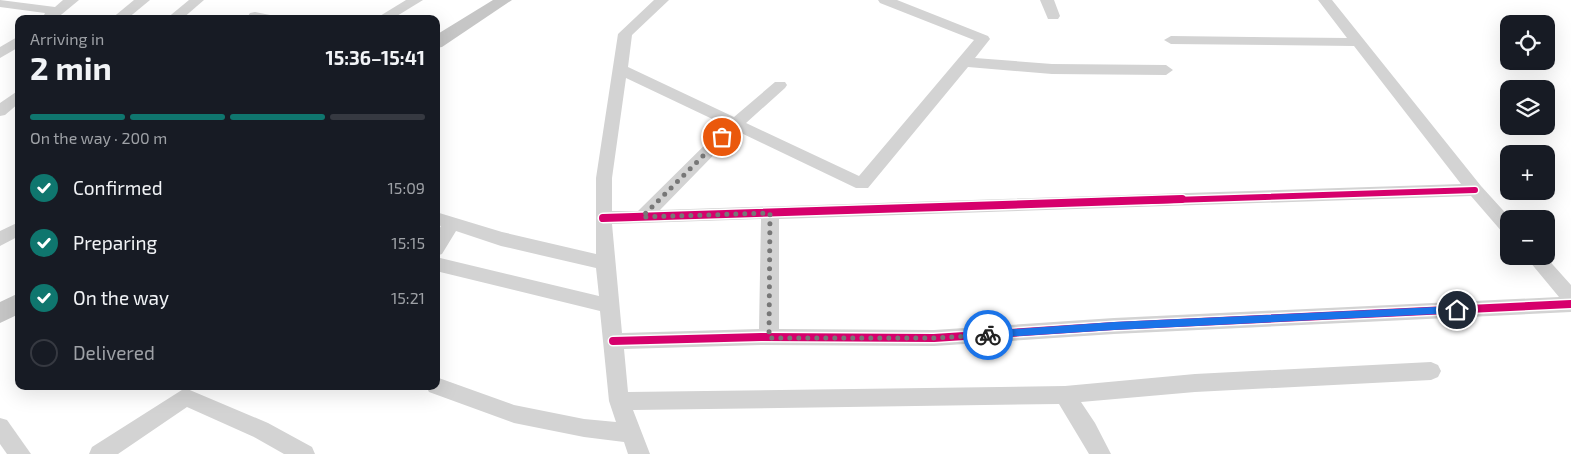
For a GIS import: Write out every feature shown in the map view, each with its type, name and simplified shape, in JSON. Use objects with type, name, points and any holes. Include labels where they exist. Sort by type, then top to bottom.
[{"type":"main road","points":[[440,40],[504,0]]},
{"type":"main road","points":[[0,314],[15,305]]},
{"type":"street","points":[[0,3],[52,15],[72,0]]},
{"type":"street","points":[[123,15],[143,0]]},
{"type":"street","points":[[178,15],[197,0]]},
{"type":"street","points":[[389,15],[416,0]]},
{"type":"street","points":[[639,454],[619,401],[605,263],[602,218],[604,178],[625,34],[662,0]]},
{"type":"street","points":[[620,69],[862,184],[983,39],[885,0]]},
{"type":"street","points":[[1047,0],[1053,16]]},
{"type":"street","points":[[1325,0],[1475,190],[1500,218]]},
{"type":"street","points":[[1171,40],[1358,42]]},
{"type":"street","points":[[0,54],[15,43]]},
{"type":"street","points":[[964,62],[1052,69],[1166,70]]},
{"type":"street","points":[[642,217],[735,124],[780,86]]},
{"type":"street","points":[[0,111],[15,98]]},
{"type":"street","points":[[602,218],[1475,190]]},
{"type":"street","points":[[769,338],[770,213]]},
{"type":"street","points":[[440,235],[444,221],[501,239],[605,263]]},
{"type":"street","points":[[0,239],[15,230]]},
{"type":"street","points":[[440,265],[610,306]]},
{"type":"street","points":[[1542,265],[1571,298]]},
{"type":"street","points":[[613,341],[769,338],[934,338],[1114,326],[1571,304]]},
{"type":"street","points":[[619,401],[1064,395],[1195,383],[1431,371]]},
{"type":"street","points":[[440,387],[514,414],[584,428],[631,433]]},
{"type":"street","points":[[1064,395],[1088,430],[1100,454]]},
{"type":"street","points":[[100,454],[185,396],[262,430],[304,454]]},
{"type":"street","points":[[0,428],[20,454]]},
{"type":"cycle path","points":[[603,218],[1475,190]]},
{"type":"cycle path","points":[[613,341],[761,337],[934,338],[1114,326],[1571,304]]},
{"type":"way so far","points":[[722,137],[642,217],[770,213],[769,338],[934,338],[988,335]]},
{"type":"route","points":[[988,335],[1114,326],[1457,310]]}]
